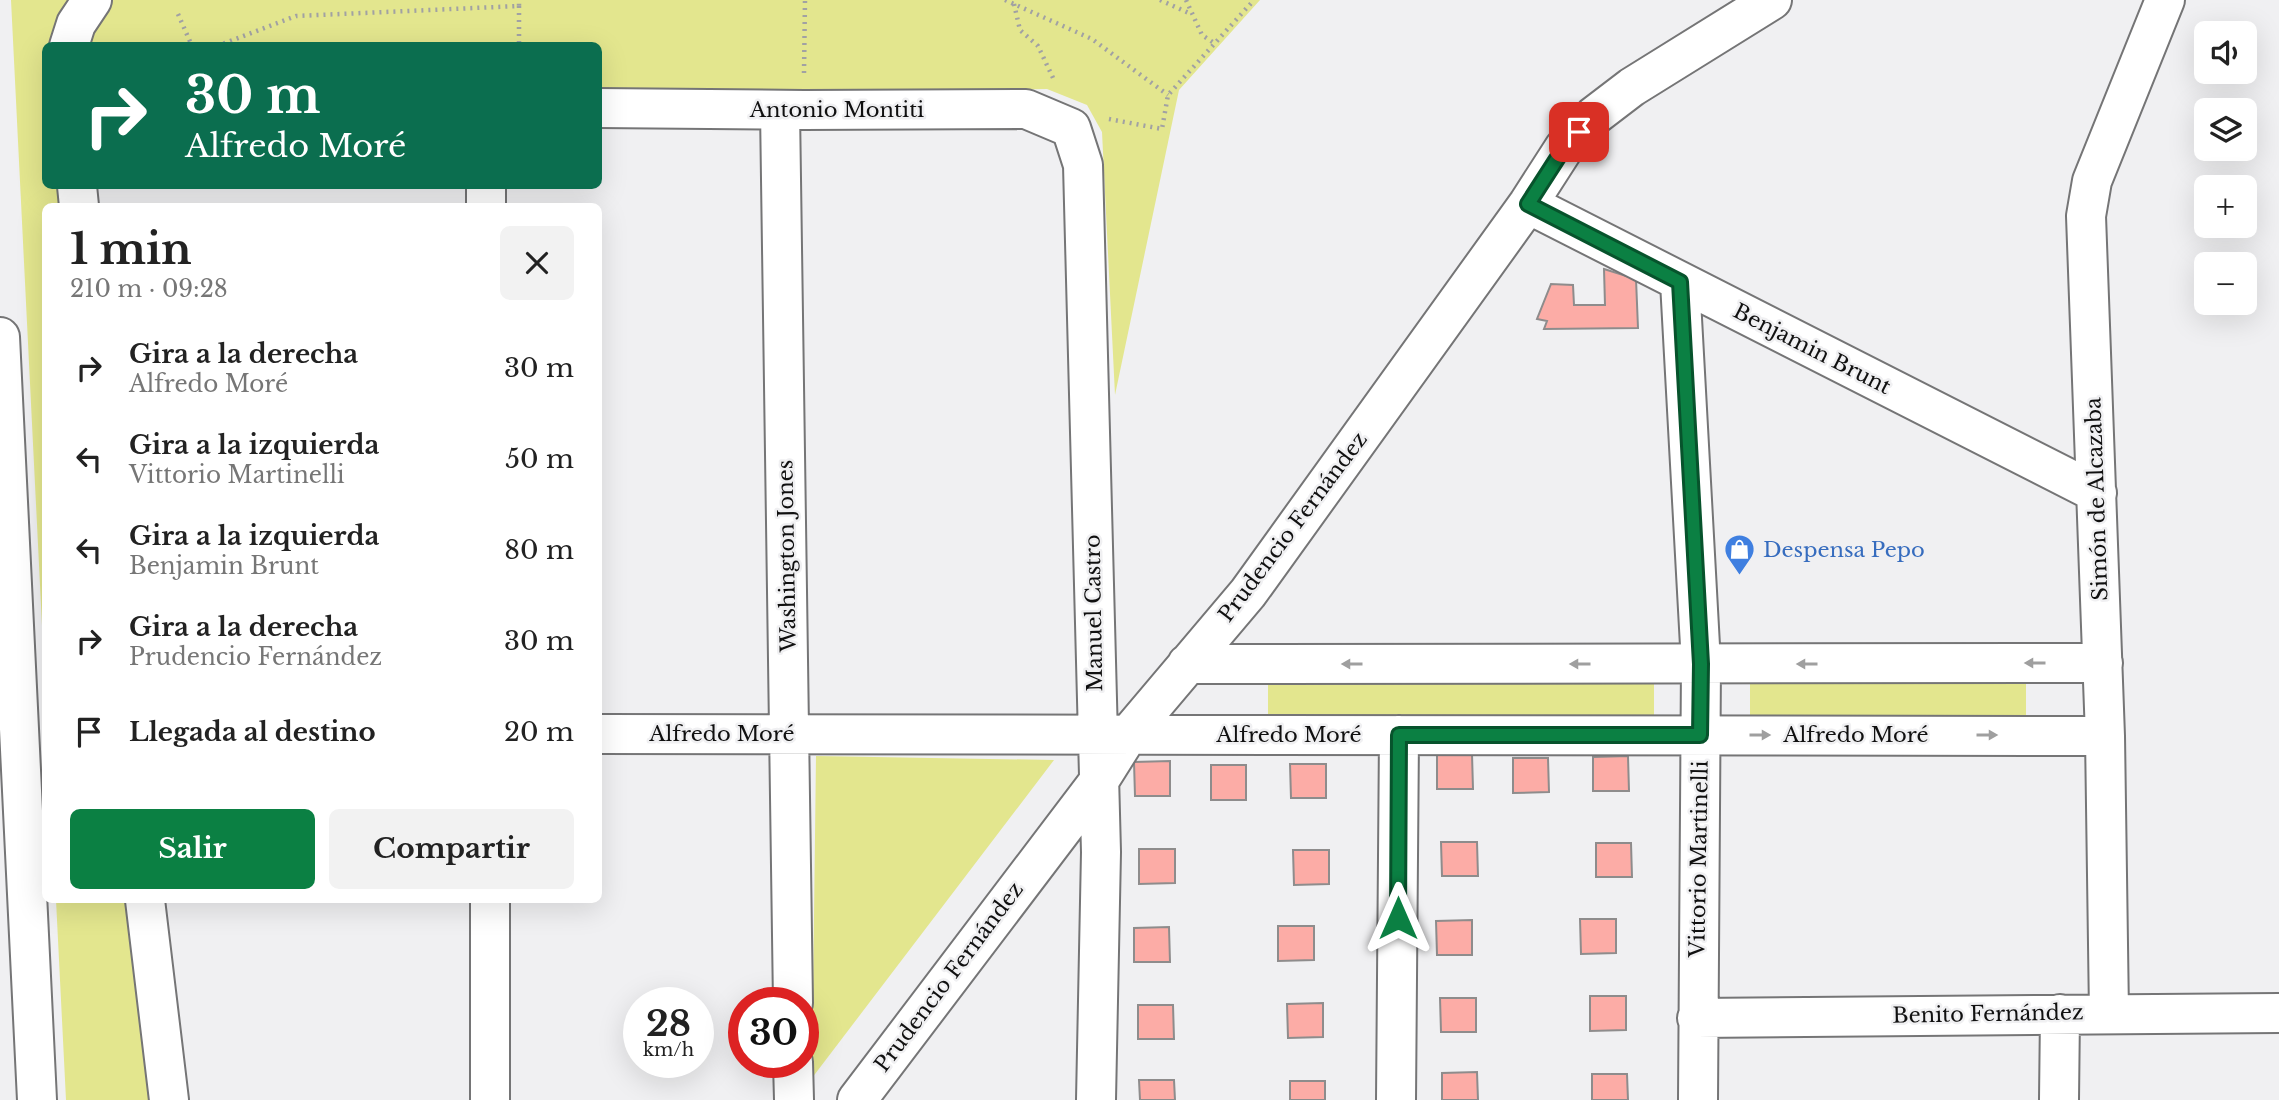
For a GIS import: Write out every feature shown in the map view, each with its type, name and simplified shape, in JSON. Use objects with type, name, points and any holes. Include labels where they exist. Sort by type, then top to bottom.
[{"type":"street","points":[[70,42],[76,24],[92,0]]},
{"type":"street","name":"Prudencio Fernández","points":[[857,1100],[1099,781],[1113,735],[1187,664],[1248,593],[1528,204],[1564,148],[1594,116],[1632,87],[1772,0]]},
{"type":"street","name":"Simón de Alcazaba","points":[[2109,1013],[2103,663],[2086,216],[2092,181],[2158,5]]},
{"type":"street","name":"Antonio Montiti","points":[[602,108],[792,97],[1026,109],[1071,128]]},
{"type":"street","name":"Washington Jones","points":[[792,97],[790,734],[793,987]]},
{"type":"street","name":"Manuel Castro","points":[[1071,128],[1083,165],[1113,735]]},
{"type":"street","name":"Benjamin Brunt","points":[[1528,204],[2097,493]]},
{"type":"street","name":"Vittorio Martinelli","points":[[1680,282],[1701,664],[1698,1100]]},
{"type":"street","points":[[0,337],[37,1100]]},
{"type":"street","points":[[1187,664],[2103,663]]},
{"type":"street","name":"Alfredo Moré","points":[[602,734],[2105,736]]},
{"type":"street","points":[[1396,1100],[1399,735]]},
{"type":"street","points":[[1096,1100],[1101,852],[1099,781]]},
{"type":"street","points":[[145,903],[169,1100]]},
{"type":"street","points":[[490,903],[490,1100]]},
{"type":"street","name":"Benito Fernández","points":[[1697,1018],[2279,1013]]},
{"type":"street","points":[[2059,1100],[2060,1014]]},
{"type":"street","points":[[793,1078],[794,1100]]},
{"type":"path","points":[[792,97],[805,0]]},
{"type":"path","points":[[1005,0],[1092,39],[1168,95]]},
{"type":"path","points":[[1160,0],[1192,14]]},
{"type":"path","points":[[1186,0],[1202,35],[1214,43]]},
{"type":"path","points":[[1108,119],[1162,129],[1168,95],[1254,0]]},
{"type":"path","points":[[228,42],[296,16],[519,3],[519,42]]},
{"type":"path","points":[[1014,4],[1020,30],[1038,46],[1058,90]]},
{"type":"path","points":[[178,15],[190,42]]},
{"type":"green space","points":[[11,0],[76,0],[57,42],[42,42],[42,189],[62,189],[64,203],[42,203],[42,625]]},
{"type":"green space","points":[[111,0],[1260,0],[1179,90],[1115,395],[1102,132],[1087,105],[1047,89],[756,94],[602,93],[602,42],[85,42]]},
{"type":"green space","points":[[1654,682],[1654,715],[1268,718],[1268,684]]},
{"type":"green space","points":[[1750,682],[2026,684],[2026,717],[1750,715]]},
{"type":"green space","points":[[816,756],[1054,760],[819,1069],[819,987],[813,987]]},
{"type":"green space","points":[[56,903],[131,903],[151,1100],[66,1100]]},
{"type":"building","points":[[1604,269],[1636,279],[1638,328],[1544,329],[1547,321],[1537,319],[1551,284],[1573,285],[1574,305],[1605,305]]},
{"type":"building","points":[[1437,754],[1472,754],[1473,789],[1437,789]]},
{"type":"building","points":[[1628,756],[1629,791],[1593,791],[1593,757]]},
{"type":"building","points":[[1513,758],[1548,758],[1549,792],[1513,793]]},
{"type":"building","points":[[1170,761],[1170,796],[1135,796],[1134,762]]},
{"type":"building","points":[[1290,764],[1326,764],[1326,798],[1291,798]]},
{"type":"building","points":[[1211,765],[1246,765],[1246,800],[1211,800]]},
{"type":"building","points":[[1441,842],[1477,842],[1478,876],[1442,876]]},
{"type":"building","points":[[1596,843],[1631,843],[1632,877],[1596,877]]},
{"type":"building","points":[[1139,849],[1175,849],[1175,883],[1139,884]]},
{"type":"building","points":[[1293,850],[1329,850],[1329,884],[1294,885]]},
{"type":"building","points":[[1580,919],[1616,919],[1616,953],[1581,954]]},
{"type":"building","points":[[1472,920],[1472,955],[1437,955],[1436,921]]},
{"type":"building","points":[[1278,926],[1314,926],[1314,960],[1278,961]]},
{"type":"building","points":[[1169,927],[1170,962],[1134,962],[1134,928]]},
{"type":"building","points":[[1590,996],[1626,996],[1626,1030],[1590,1031]]},
{"type":"building","points":[[1440,998],[1476,998],[1476,1032],[1441,1032]]},
{"type":"building","points":[[1323,1003],[1323,1037],[1288,1038],[1287,1004]]},
{"type":"building","points":[[1138,1005],[1173,1005],[1174,1039],[1138,1039]]},
{"type":"building","points":[[1477,1072],[1478,1100],[1442,1100],[1442,1073]]},
{"type":"building","points":[[1592,1074],[1627,1074],[1628,1100],[1592,1100]]},
{"type":"building","points":[[1139,1080],[1174,1080],[1175,1100],[1140,1100]]},
{"type":"building","points":[[1290,1081],[1325,1081],[1325,1100],[1290,1100]]},
{"type":"place","name":"Despensa Pepo","points":[[1740,577]]},
{"type":"route","points":[[1398,918],[1399,735],[1700,735],[1701,664],[1680,282],[1528,204],[1564,148],[1579,132]]}]
